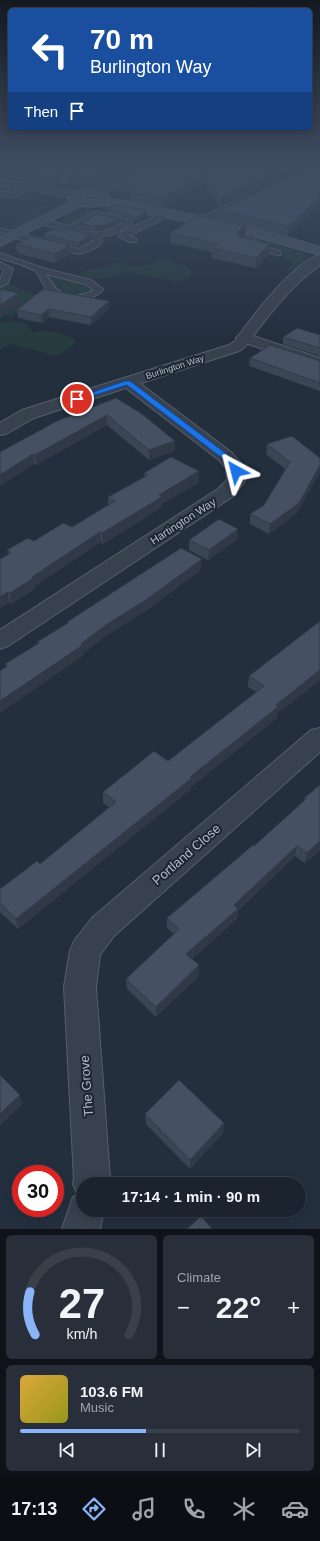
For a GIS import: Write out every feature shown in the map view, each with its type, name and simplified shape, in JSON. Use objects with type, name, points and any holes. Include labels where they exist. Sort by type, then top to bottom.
[{"type":"main road","points":[[0,242],[37,223]]},
{"type":"main road","points":[[220,223],[320,251]]},
{"type":"street","name":"Burlington Way","points":[[0,430],[28,414],[228,350],[240,344],[280,292],[304,269],[320,259]]},
{"type":"street","points":[[244,338],[320,363]]},
{"type":"street","name":"Hartington Way","points":[[0,641],[226,493],[236,481],[235,467],[228,459],[128,382]]},
{"type":"street","name":"Portland Close","points":[[80,988],[85,951],[103,927],[320,737]]},
{"type":"street","name":"The Grove","points":[[80,988],[92,1177]]},
{"type":"street","points":[[81,1229],[84,1217]]},
{"type":"lane","points":[[0,230],[78,252],[97,243],[98,241],[96,238],[89,235],[50,223]]},
{"type":"lane","points":[[70,229],[80,223]]},
{"type":"lane","points":[[89,235],[108,234],[127,223]]},
{"type":"lane","points":[[133,240],[122,238],[125,234],[145,223]]},
{"type":"lane","points":[[259,233],[242,243],[277,253]]},
{"type":"lane","points":[[0,255],[39,270],[88,282],[99,288],[98,291],[85,296],[71,299],[59,298],[52,291],[39,270]]},
{"type":"lane","points":[[0,265],[9,269],[5,281],[0,284]]},
{"type":"green space","points":[[12,223],[23,223],[12,229],[4,227]]},
{"type":"green space","points":[[256,238],[307,254],[310,257],[289,271],[284,272],[294,262],[284,260],[284,251],[252,240]]},
{"type":"green space","points":[[163,258],[190,268],[191,276],[176,282],[123,271],[113,276],[101,279],[89,278],[79,273],[90,269],[99,269],[117,262],[134,266],[152,264]]},
{"type":"green space","points":[[53,276],[84,284],[90,288],[79,295],[66,295],[58,293],[48,278]]},
{"type":"green space","points":[[15,285],[20,289],[37,296],[10,317],[2,308],[0,287]]},
{"type":"green space","points":[[17,321],[27,324],[33,333],[49,331],[75,339],[75,344],[60,354],[53,355],[10,344],[0,349],[0,323]]},
{"type":"building","points":[[81,223],[109,223],[95,226],[80,224]]},
{"type":"building","points":[[186,223],[233,223],[246,226],[239,230],[238,236],[270,244],[256,258],[212,248],[218,244],[170,233]]},
{"type":"building","points":[[274,223],[292,223],[288,227]]},
{"type":"building","points":[[53,229],[64,231],[69,229],[90,236],[78,243],[44,234]]},
{"type":"building","points":[[32,236],[70,245],[55,254],[16,244]]},
{"type":"building","points":[[0,289],[19,293],[0,305]]},
{"type":"building","points":[[43,289],[109,301],[91,317],[49,309],[41,315],[17,310]]},
{"type":"building","points":[[297,328],[320,335],[320,348],[283,337]]},
{"type":"building","points":[[270,345],[320,361],[320,383],[250,358]]},
{"type":"building","points":[[116,398],[142,414],[175,441],[149,450],[107,415],[35,455],[33,454],[0,475],[0,452],[57,421]]},
{"type":"building","points":[[292,436],[320,458],[320,465],[299,503],[270,524],[250,514],[264,505],[290,462],[267,444]]},
{"type":"building","points":[[171,457],[199,471],[159,495],[162,497],[102,533],[100,532],[32,577],[34,578],[10,593],[8,592],[0,597],[0,559],[11,553],[7,550],[28,538],[34,541],[63,523],[72,527],[115,501],[108,497],[148,475],[144,473]]},
{"type":"building","points":[[219,519],[238,529],[209,550],[189,540]]},
{"type":"building","points":[[181,548],[202,559],[146,600],[106,625],[81,644],[83,645],[0,701],[0,671],[7,666],[5,664]]},
{"type":"building","points":[[320,621],[320,670],[276,705],[278,707],[190,777],[192,778],[16,919],[0,903],[0,889],[37,861],[40,864],[116,802],[103,792],[154,751],[168,761],[264,686],[249,676]]},
{"type":"building","points":[[320,785],[320,841],[307,853],[297,846],[234,905],[238,909],[186,954],[199,965],[156,1007],[126,979],[179,929],[167,918],[253,845],[254,846],[306,799],[304,798]]},
{"type":"building","points":[[0,1075],[20,1095],[0,1114]]},
{"type":"building","points":[[179,1080],[224,1123],[190,1160],[145,1114]]},
{"type":"building","points":[[200,1217],[202,1217],[212,1229],[187,1229]]},
{"type":"route","points":[[77,399],[128,382],[225,456],[232,462],[236,471]]}]
